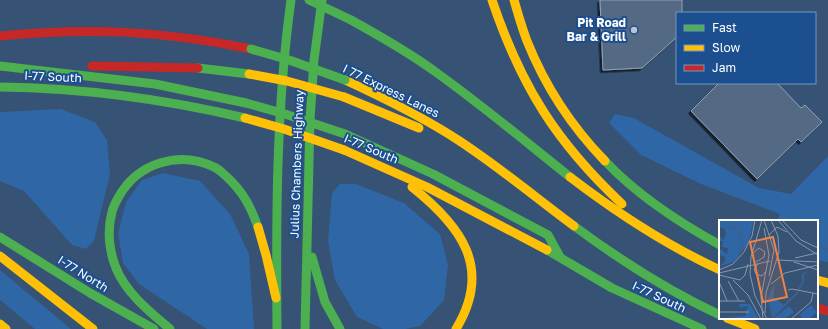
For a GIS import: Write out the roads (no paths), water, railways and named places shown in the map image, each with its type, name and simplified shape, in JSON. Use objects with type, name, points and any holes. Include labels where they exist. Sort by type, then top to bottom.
[{"type":"highway","name":"Julius Chambers Highway","points":[[277,329],[277,157],[282,73],[291,0]]},
{"type":"highway","points":[[309,0],[351,20],[395,45],[437,73],[578,184],[618,213],[653,235],[719,270]]},
{"type":"highway","name":"Julius Chambers Highway","points":[[305,329],[308,158],[312,76],[323,0]]},
{"type":"highway","points":[[492,0],[502,32],[518,69],[541,110],[562,141],[585,168],[616,199],[641,221],[689,255]]},
{"type":"highway","points":[[515,0],[517,12],[531,49],[547,83],[567,116],[588,143],[623,181],[653,205],[684,226],[719,244]]},
{"type":"highway","name":"I 77 Express Lanes","points":[[0,36],[59,30],[127,30],[180,36],[252,49],[346,80],[397,104],[434,125],[512,178],[626,263],[677,294],[719,315]]},
{"type":"highway","points":[[0,66],[155,84],[202,92],[292,116],[345,134],[410,163],[476,196],[548,235],[560,257]]},
{"type":"highway","points":[[12,68],[97,66],[159,67],[249,74],[300,84],[344,97],[384,112],[431,134],[512,178]]},
{"type":"highway","name":"I-77 South","points":[[0,87],[58,88],[129,95],[199,107],[284,129],[344,150],[392,170],[560,257],[626,294],[674,318],[702,329]]},
{"type":"highway","points":[[170,329],[137,299],[122,278],[112,258],[109,236],[110,215],[120,191],[139,172],[146,167],[162,161],[171,159],[190,159],[208,164],[225,174],[239,188],[249,205],[258,228],[276,298]]},
{"type":"highway","points":[[392,170],[444,215],[453,226],[467,249],[473,271],[472,294],[466,314],[456,329]]},
{"type":"highway","name":"I-77 North","points":[[0,237],[97,297],[154,329]]},
{"type":"highway","points":[[307,241],[321,291],[330,313],[340,329]]},
{"type":"highway","points":[[0,256],[93,329]]},
{"type":"highway","points":[[818,280],[828,283]]},
{"type":"highway","points":[[818,308],[828,311]]},
{"type":"highway","points":[[729,319],[754,329]]},
{"type":"highway","points":[[0,324],[6,329]]},
{"type":"waterway","points":[[818,245],[828,249]]},
{"type":"place","name":"Pit Road Bar & Grill","points":[[634,30]]}]
